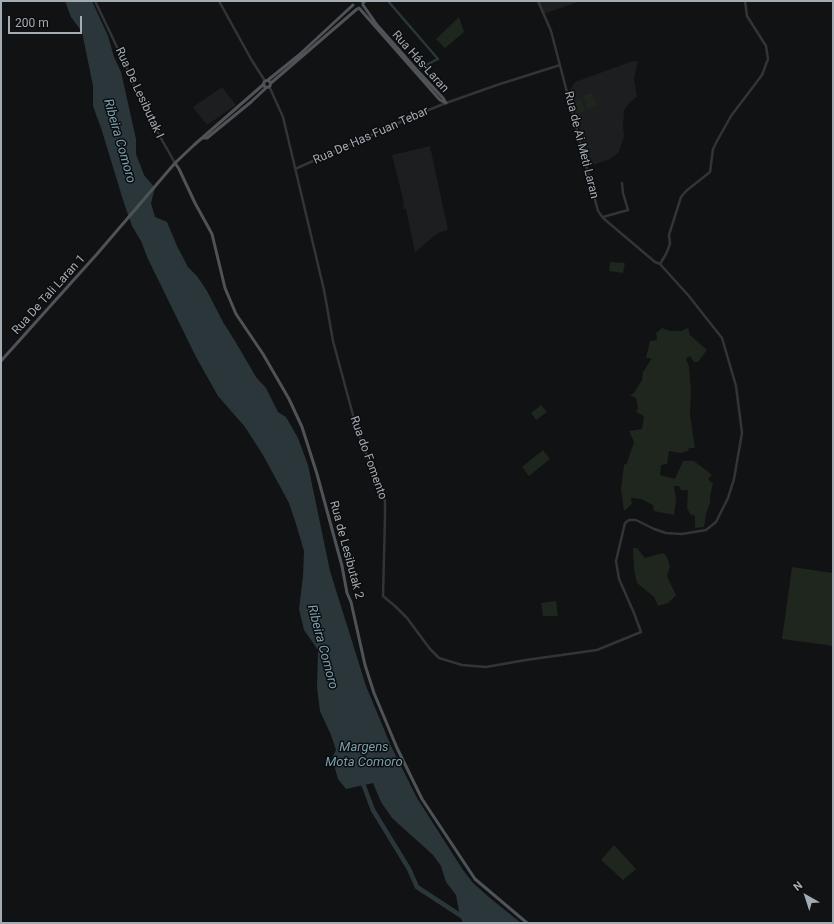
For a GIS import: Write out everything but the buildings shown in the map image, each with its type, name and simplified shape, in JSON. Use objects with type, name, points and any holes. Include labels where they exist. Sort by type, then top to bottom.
[{"type":"main road","points":[[250,101],[266,82],[299,55],[353,2]]},
{"type":"main road","name":"Rua Hás-Laran","points":[[353,2],[440,100],[446,103]]},
{"type":"main road","points":[[250,101],[269,86],[363,2]]},
{"type":"main road","name":"Rua Hás-Laran","points":[[363,2],[377,25],[446,103]]},
{"type":"main road","points":[[266,82],[269,86]]},
{"type":"main road","points":[[266,82],[269,86]]},
{"type":"main road","name":"Rua De Tali Laran 1","points":[[1,361],[109,240],[175,163],[202,138],[250,101]]},
{"type":"main road","name":"Rua de Lesibutak 2","points":[[175,163],[212,234],[224,283],[231,302],[242,323],[263,354],[289,399],[302,427],[317,474],[342,566],[347,593],[351,602],[365,665],[374,693],[397,748],[422,799],[475,879],[527,923]]},
{"type":"street","name":"Rua De Lesibutak I","points":[[95,1],[127,68],[142,105],[175,163]]},
{"type":"street","points":[[218,1],[266,82]]},
{"type":"street","name":"Rua de Ai Meti Laran","points":[[538,1],[552,31],[598,211],[602,218],[655,262],[660,264],[688,295],[722,338],[736,386],[742,432],[734,479],[728,498],[716,522],[706,530],[682,534],[666,533],[636,520],[629,520],[625,523],[616,561],[619,579],[632,607],[641,632]]},
{"type":"street","points":[[660,264],[670,244],[669,235],[681,197],[686,191],[710,172],[717,141],[731,116],[762,76],[768,59],[766,46],[747,16],[746,1]]},
{"type":"street","name":"Rua De Has Fuan Tebar","points":[[295,169],[446,103],[560,65]]},
{"type":"street","name":"Rua do Fomento","points":[[269,86],[283,117],[324,290],[333,341],[357,430],[385,501],[383,596],[403,614],[430,649],[439,658],[462,665],[486,667],[597,650],[641,632]]},
{"type":"street","points":[[602,218],[628,210],[622,183]]},
{"type":"shaded area","points":[[538,1],[580,1],[544,14]]},
{"type":"shaded area","points":[[459,17],[464,32],[445,48],[436,39]]},
{"type":"shaded area","points":[[638,61],[634,78],[637,97],[630,102],[624,110],[624,136],[619,152],[610,159],[589,166],[569,91],[575,82],[630,62]]},
{"type":"shaded area","points":[[222,87],[236,105],[207,125],[193,107]]},
{"type":"shaded area","points":[[592,93],[597,106],[588,109],[583,96]]},
{"type":"shaded area","points":[[580,98],[585,111],[577,114],[572,102]]},
{"type":"shaded area","points":[[430,146],[448,230],[438,233],[415,252],[392,155]]},
{"type":"shaded area","points":[[610,262],[625,263],[623,273],[609,271]]},
{"type":"shaded area","points":[[662,328],[670,331],[681,331],[688,328],[690,335],[707,350],[698,362],[694,362],[690,356],[686,359],[689,366],[691,390],[690,415],[695,448],[689,448],[688,451],[680,453],[669,451],[667,464],[661,465],[660,475],[675,479],[683,461],[694,461],[712,475],[708,479],[713,484],[704,527],[695,528],[695,516],[690,514],[687,508],[688,490],[681,490],[679,486],[674,486],[676,500],[674,515],[654,511],[653,505],[641,499],[631,498],[632,504],[624,511],[621,489],[624,465],[627,463],[634,442],[629,431],[642,429],[644,416],[636,412],[638,407],[636,398],[630,395],[634,393],[642,380],[643,372],[652,358],[646,358],[650,341],[657,340],[656,333]]},
{"type":"shaded area","points":[[541,405],[547,412],[536,420],[531,413]]},
{"type":"shaded area","points":[[543,450],[550,459],[529,476],[522,467]]},
{"type":"shaded area","points":[[633,548],[637,548],[645,558],[663,553],[667,557],[670,567],[667,576],[676,595],[668,603],[658,606],[654,597],[637,583],[634,570]]},
{"type":"shaded area","points":[[792,567],[833,573],[833,646],[782,639]]},
{"type":"shaded area","points":[[556,601],[558,616],[543,616],[541,603]]},
{"type":"shaded area","points":[[614,845],[636,869],[623,880],[601,860]]},
{"type":"water","name":"Margens Mota Comoro","points":[[65,1],[92,1],[108,36],[114,57],[121,72],[136,139],[136,154],[144,175],[155,188],[151,203],[155,217],[167,222],[188,267],[197,276],[207,291],[223,322],[256,377],[266,388],[278,412],[286,417],[298,438],[308,465],[330,571],[366,686],[391,746],[417,798],[463,870],[473,883],[521,923],[463,923],[460,916],[456,895],[446,882],[441,866],[433,855],[392,818],[381,802],[373,783],[346,789],[338,779],[332,758],[336,750],[320,711],[317,687],[318,650],[304,630],[299,609],[304,551],[289,503],[263,455],[245,427],[218,396],[196,357],[148,259],[141,241],[132,226],[93,106],[93,86],[82,32],[71,17]]},
{"type":"waterway","points":[[388,1],[438,59],[420,68]]},
{"type":"waterway","name":"Ribeira Comoro","points":[[362,781],[373,810],[409,869],[417,887],[472,923]]}]
